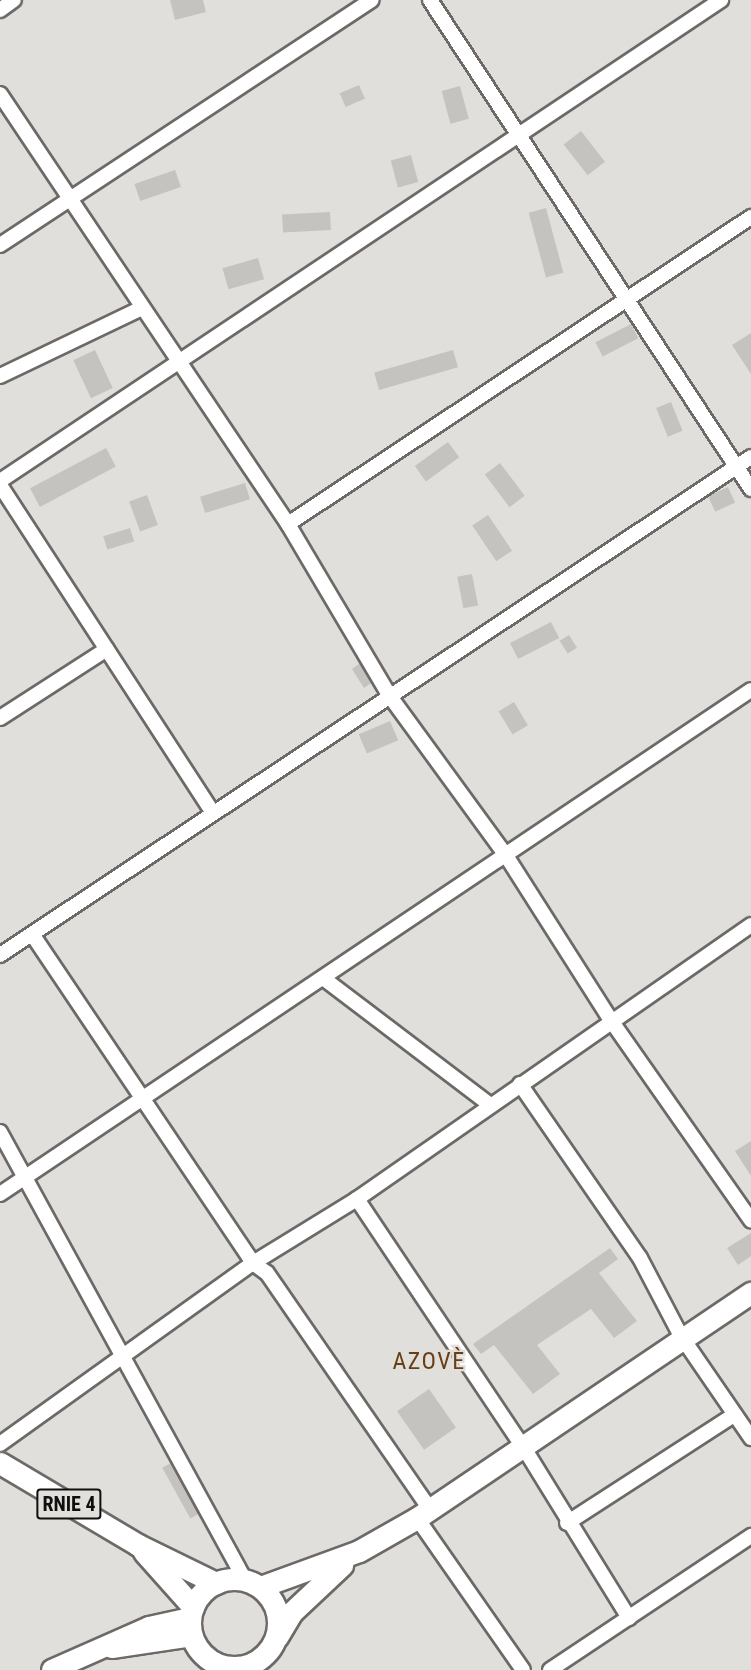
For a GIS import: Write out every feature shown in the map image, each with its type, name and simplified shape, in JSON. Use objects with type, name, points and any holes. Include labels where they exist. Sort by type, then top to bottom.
[{"type":"main road","points":[[359,1551],[253,1583],[216,1583],[192,1620],[209,1665],[239,1667],[266,1654],[292,1612],[359,1551],[424,1513],[524,1448],[681,1336],[751,1293]]},
{"type":"main road","name":"RNIE 4","points":[[0,1463],[138,1545],[216,1583]]},
{"type":"main road","name":"RNIE 4","points":[[138,1545],[192,1620]]},
{"type":"main road","points":[[253,1583],[277,1610],[266,1654]]},
{"type":"street","points":[[0,10],[14,0]]},
{"type":"street","points":[[0,245],[71,201],[371,0]]},
{"type":"street","points":[[430,0],[520,132],[751,489]]},
{"type":"street","points":[[213,813],[0,483],[176,362],[721,0]]},
{"type":"street","points":[[0,94],[176,362],[288,524],[389,695],[505,854],[610,1019],[751,1220]]},
{"type":"street","points":[[288,524],[751,217]]},
{"type":"street","points":[[0,376],[142,308]]},
{"type":"street","points":[[0,955],[751,457]]},
{"type":"street","points":[[0,718],[107,649]]},
{"type":"street","points":[[0,1194],[143,1102],[505,854],[751,690]]},
{"type":"street","points":[[0,1444],[252,1263],[357,1199],[610,1019],[751,925]]},
{"type":"street","points":[[32,934],[252,1263],[267,1272],[523,1670]]},
{"type":"street","points":[[323,978],[489,1104]]},
{"type":"street","points":[[520,1084],[640,1258],[681,1336],[751,1438]]},
{"type":"street","points":[[0,1132],[253,1583]]},
{"type":"street","points":[[357,1199],[524,1448],[567,1523],[629,1618]]},
{"type":"street","points":[[567,1523],[734,1415]]},
{"type":"street","points":[[550,1670],[751,1536]]},
{"type":"street","points":[[52,1670],[94,1649],[192,1620]]},
{"type":"building","points":[[170,0],[203,0],[206,12],[175,20]]},
{"type":"building","points":[[359,85],[365,99],[346,107],[340,93]]},
{"type":"building","points":[[460,86],[469,119],[450,124],[442,91]]},
{"type":"building","points":[[581,131],[605,162],[588,175],[564,145]]},
{"type":"building","points":[[411,155],[418,182],[398,187],[391,160]]},
{"type":"building","points":[[175,170],[181,187],[140,201],[134,184]]},
{"type":"building","points":[[546,208],[563,273],[546,277],[529,213]]},
{"type":"building","points":[[330,212],[331,230],[283,232],[282,215]]},
{"type":"building","points":[[258,258],[264,279],[228,289],[222,268]]},
{"type":"building","points":[[631,324],[638,338],[603,356],[595,342]]},
{"type":"building","points":[[751,333],[751,374],[732,345]]},
{"type":"building","points":[[95,350],[113,388],[91,398],[73,360]]},
{"type":"building","points":[[453,350],[458,367],[379,390],[374,373]]},
{"type":"building","points":[[671,402],[683,431],[668,437],[656,408]]},
{"type":"building","points":[[448,442],[459,457],[426,481],[415,466]]},
{"type":"building","points":[[106,448],[116,467],[40,507],[30,488]]},
{"type":"building","points":[[500,463],[525,496],[510,507],[485,474]]},
{"type":"building","points":[[245,483],[250,499],[205,513],[200,497]]},
{"type":"building","points":[[728,487],[735,502],[715,512],[708,496]]},
{"type":"building","points":[[147,495],[158,525],[140,532],[129,501]]},
{"type":"building","points":[[488,515],[512,551],[496,561],[472,526]]},
{"type":"building","points":[[130,528],[134,541],[107,550],[103,536]]},
{"type":"building","points":[[472,574],[478,605],[463,608],[457,577]]},
{"type":"building","points":[[551,622],[559,638],[518,659],[510,643]]},
{"type":"building","points":[[569,635],[577,648],[568,654],[560,641]]},
{"type":"building","points":[[360,663],[371,683],[364,688],[352,669]]},
{"type":"building","points":[[514,702],[528,725],[512,734],[499,711]]},
{"type":"building","points":[[390,721],[398,740],[367,754],[359,734]]},
{"type":"building","points":[[751,1141],[751,1176],[735,1151]]},
{"type":"building","points":[[751,1233],[751,1256],[738,1265],[727,1248]]},
{"type":"building","points":[[610,1248],[618,1259],[599,1273],[637,1321],[614,1338],[591,1309],[537,1345],[560,1374],[533,1394],[494,1345],[481,1354],[473,1344]]},
{"type":"building","points":[[429,1389],[456,1428],[424,1450],[397,1411]]},
{"type":"building","points":[[171,1463],[199,1514],[190,1519],[162,1468]]},
{"type":"district","name":"AZOVÈ","points":[[429,1362]]}]
